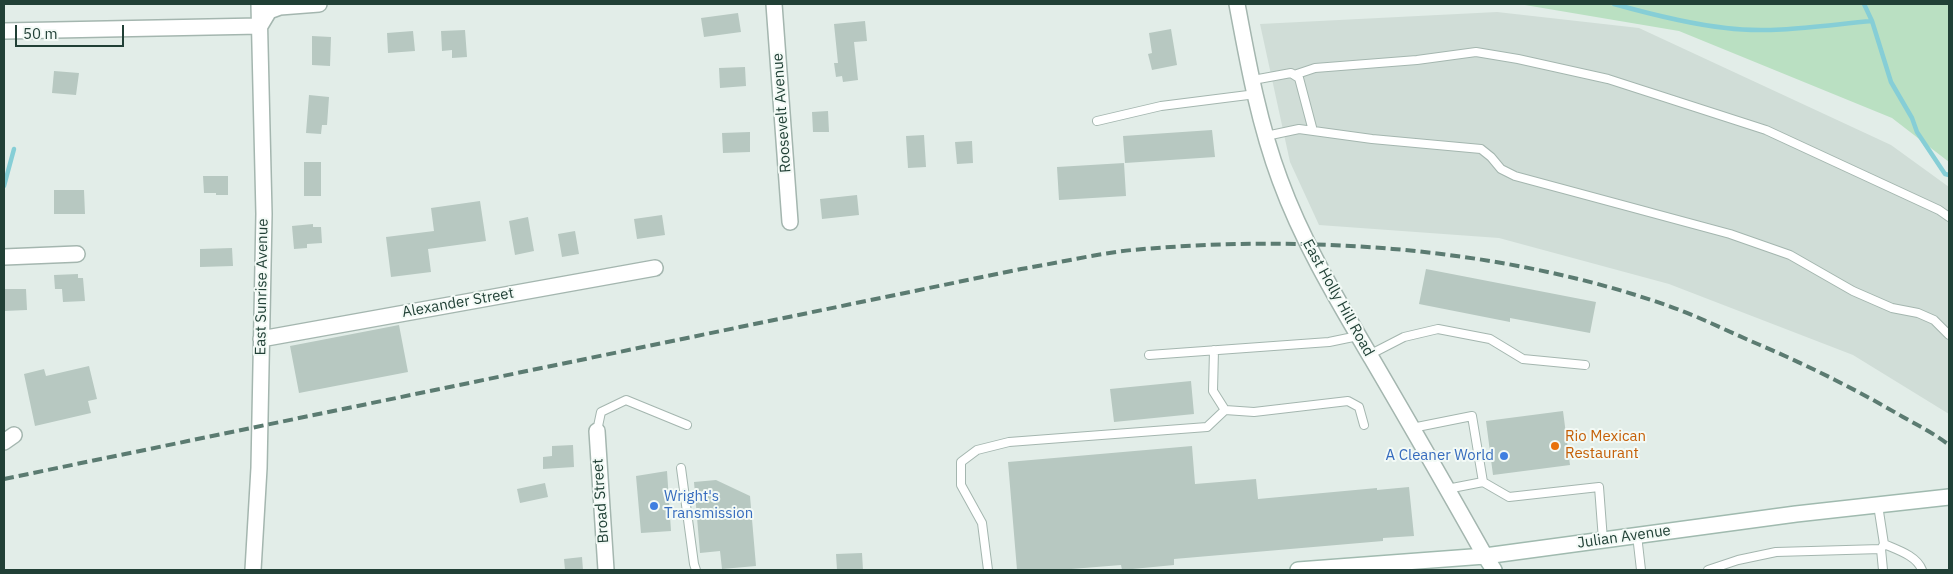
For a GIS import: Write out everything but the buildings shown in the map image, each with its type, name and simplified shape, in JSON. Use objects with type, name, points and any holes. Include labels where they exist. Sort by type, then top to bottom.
[{"type":"street","name":"East Sunrise Avenue","points":[[253,570],[259,468],[264,214],[259,4]]},
{"type":"street","points":[[4,31],[260,26],[270,11],[280,7],[319,4]]},
{"type":"street","name":"Roosevelt Avenue","points":[[774,4],[790,222]]},
{"type":"street","name":"East Holly Hill Road","points":[[1237,4],[1266,136],[1280,181],[1308,246],[1494,570]]},
{"type":"street","points":[[4,257],[77,254]]},
{"type":"street","name":"Alexander Street","points":[[261,339],[655,268]]},
{"type":"street","name":"Broad Street","points":[[597,431],[606,570]]},
{"type":"street","name":"Julian Avenue","points":[[1298,570],[1486,556],[1949,496]]},
{"type":"lane","points":[[1294,75],[1315,68],[1417,60],[1476,52],[1518,59],[1608,79],[1766,130],[1939,210],[1949,217]]},
{"type":"lane","points":[[1097,121],[1255,87],[1291,73],[1299,78],[1313,130]]},
{"type":"lane","points":[[1266,136],[1300,128],[1372,139],[1481,149],[1491,157],[1500,169],[1515,176],[1730,234],[1790,255],[1853,291],[1892,308],[1918,313],[1934,320],[1949,335]]},
{"type":"lane","points":[[1369,354],[1404,336],[1438,329],[1490,339],[1523,359],[1585,365]]},
{"type":"lane","points":[[1149,355],[1329,342],[1358,336]]},
{"type":"lane","points":[[1214,350],[1213,391],[1225,410]]},
{"type":"lane","points":[[597,431],[601,412],[626,400],[687,425]]},
{"type":"lane","points":[[988,570],[982,523],[961,485],[960,462],[977,450],[1019,441],[1207,427],[1225,410],[1254,412],[1348,401],[1359,407],[1364,425]]},
{"type":"lane","points":[[1412,428],[1472,416],[1483,482]]},
{"type":"lane","points":[[681,468],[696,570]]},
{"type":"lane","points":[[1447,489],[1483,482],[1509,497],[1599,487],[1603,540]]},
{"type":"lane","points":[[1878,505],[1883,570]]},
{"type":"lane","points":[[1637,535],[1641,570]]},
{"type":"lane","points":[[1708,570],[1738,560],[1776,552],[1882,546],[1908,555],[1920,565],[1922,570]]},
{"type":"shaded area","points":[[1497,12],[1639,28],[1891,145],[1949,187],[1949,414],[1853,355],[1669,284],[1499,238],[1319,225],[1290,162],[1260,24]]},
{"type":"green space","points":[[1519,4],[1949,4],[1949,162],[1892,118],[1679,31]]},
{"type":"waterway","points":[[1614,4],[1683,21],[1744,30],[1799,28],[1872,21]]},
{"type":"waterway","points":[[1864,4],[1872,21],[1891,82],[1912,118],[1917,132],[1945,174],[1949,175]]},
{"type":"waterway","points":[[4,186],[14,149]]},
{"type":"railway","points":[[4,479],[1021,269],[1132,250],[1198,245],[1334,245],[1402,250],[1470,258],[1537,270],[1603,285],[1678,309],[1797,361],[1868,397],[1927,430],[1949,445]]},
{"type":"place","name":"Rio Mexican Restaurant","points":[[1555,446]]},
{"type":"place","name":"A Cleaner World","points":[[1504,456]]},
{"type":"place","name":"Wright's Transmission","points":[[654,506]]}]
